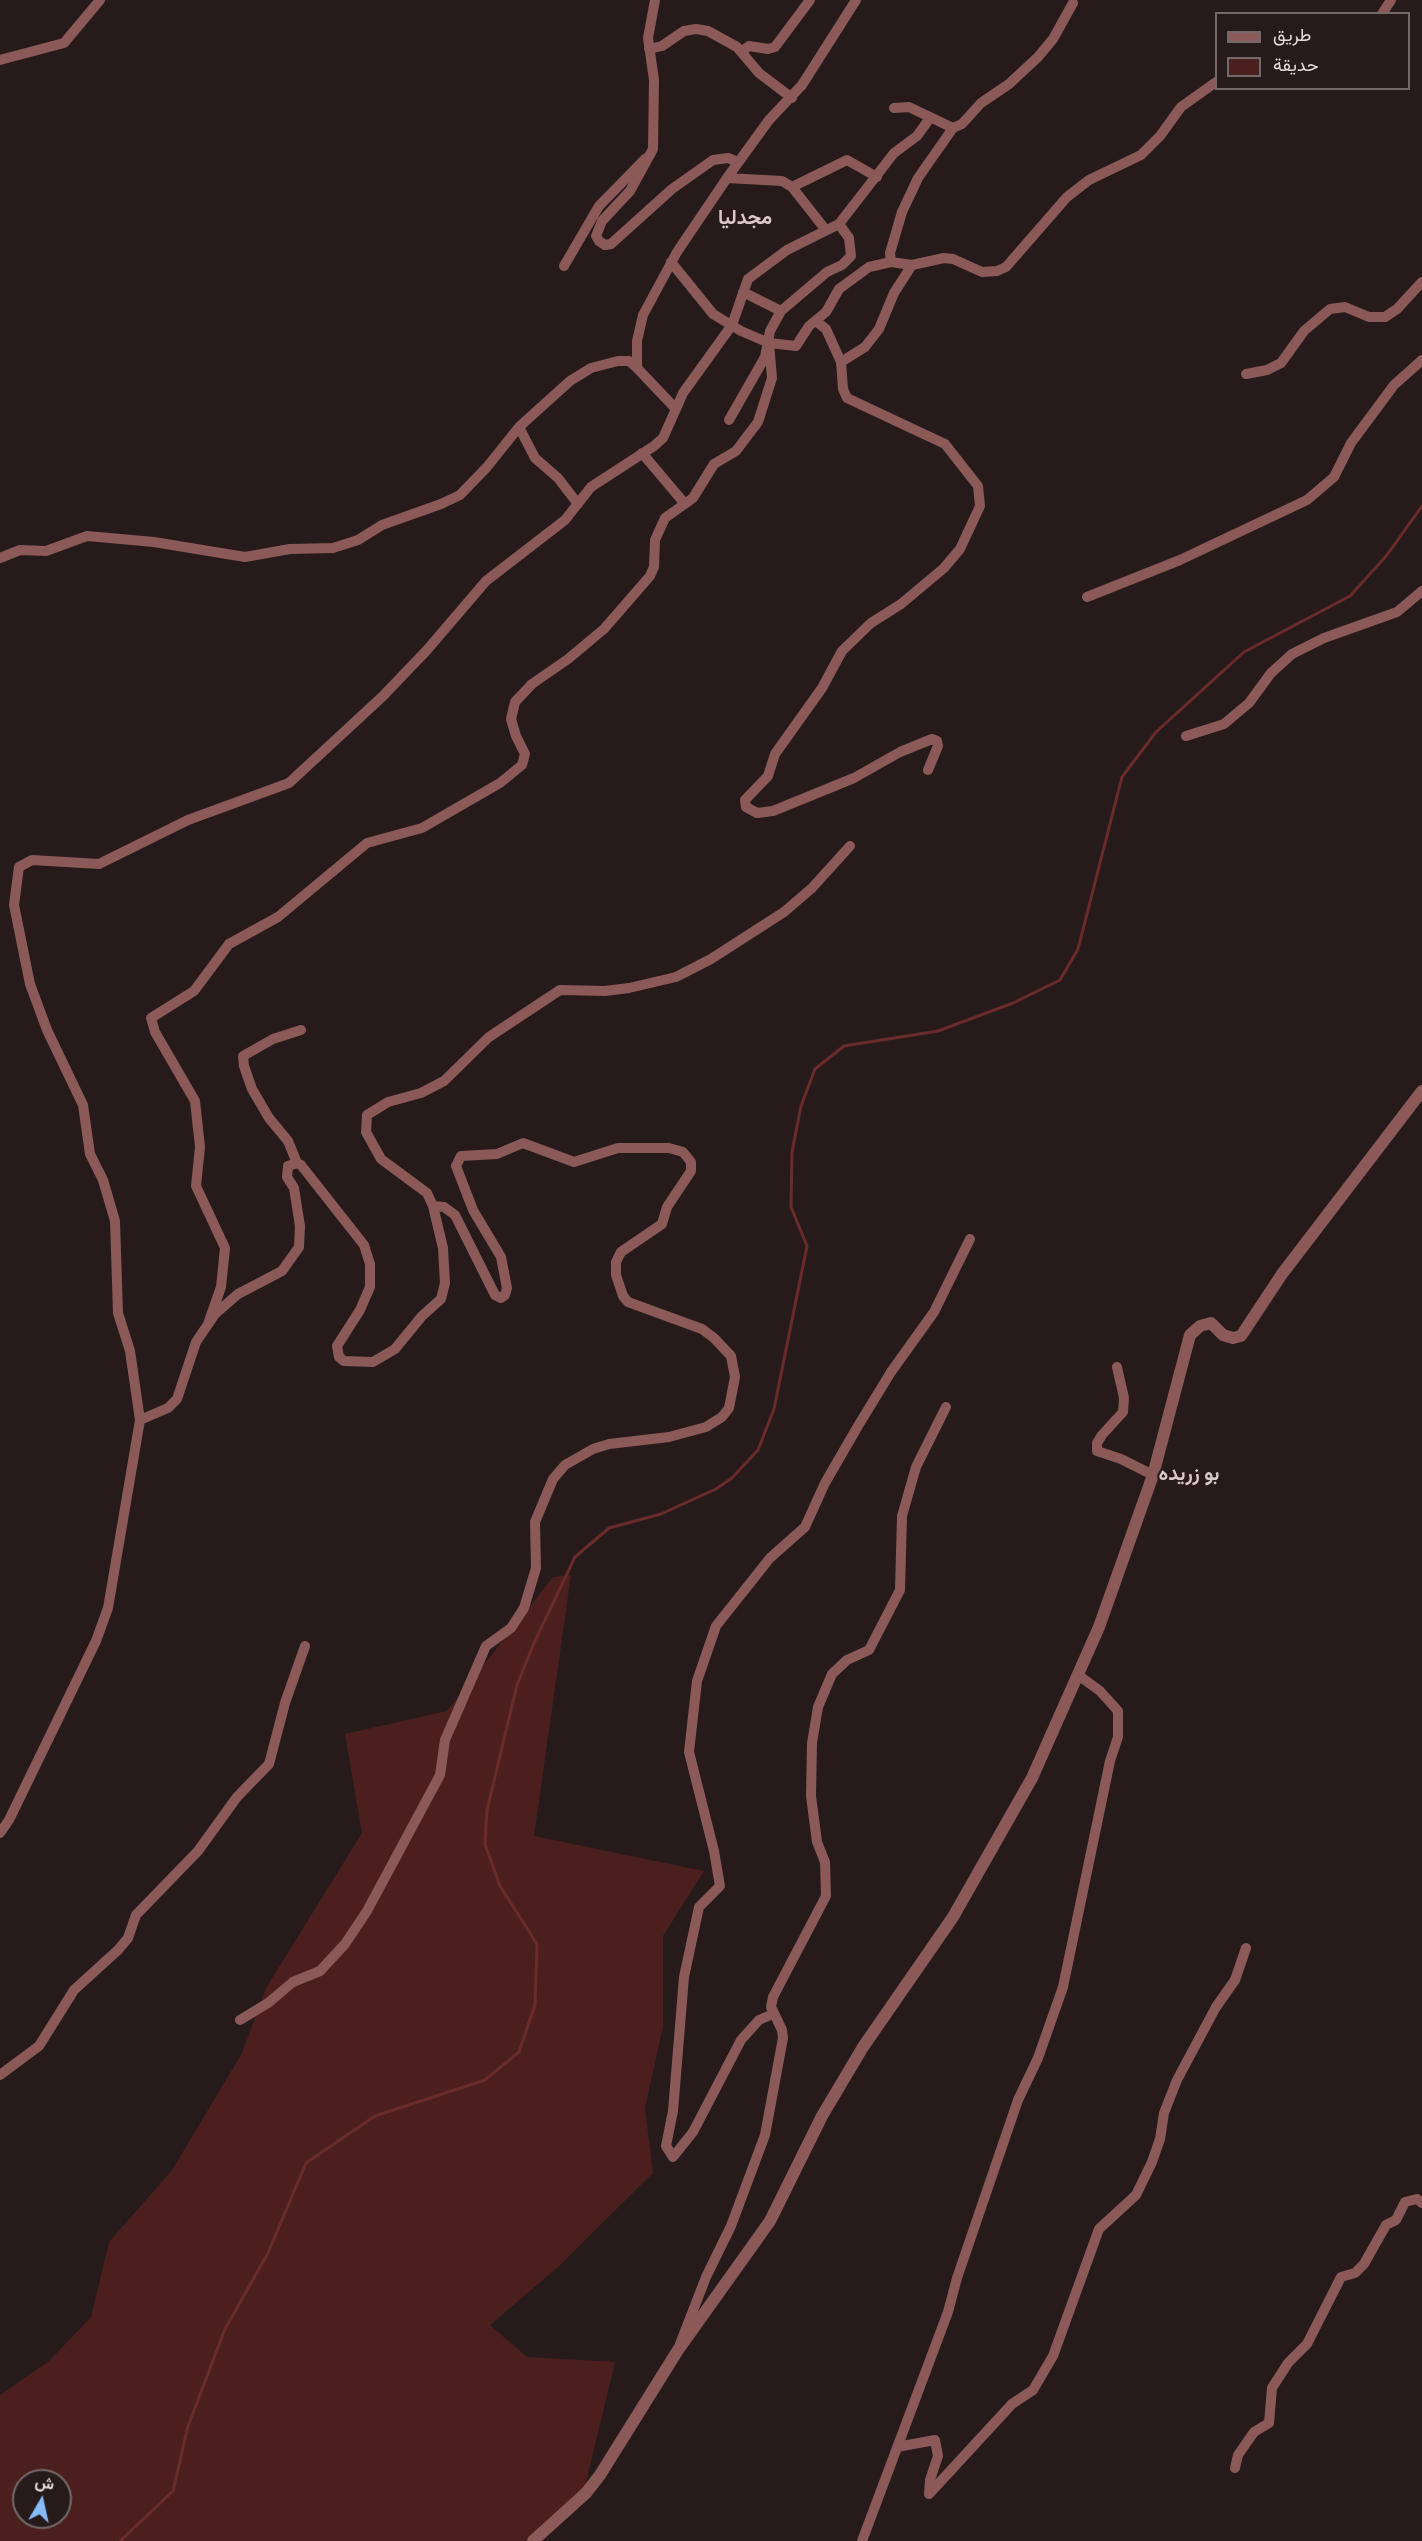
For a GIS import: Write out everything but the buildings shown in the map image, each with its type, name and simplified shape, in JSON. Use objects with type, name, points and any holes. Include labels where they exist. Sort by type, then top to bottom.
[{"type":"street","points":[[0,60],[64,43],[100,0]]},
{"type":"street","points":[[655,0],[650,24],[649,49],[654,71],[655,113],[651,153],[630,191],[599,227],[597,236],[605,244],[611,244],[672,189],[713,160],[728,158],[738,162]]},
{"type":"street","points":[[741,52],[748,46],[768,49],[775,47],[810,0]]},
{"type":"street","points":[[637,368],[637,341],[643,315],[671,262],[738,162],[769,120],[792,98],[856,0]]},
{"type":"street","points":[[891,262],[890,253],[902,212],[918,178],[953,128],[962,124],[981,103],[1009,84],[1038,57],[1053,39],[1073,3]]},
{"type":"street","points":[[649,49],[662,46],[677,35],[696,29],[717,34],[741,52],[759,73],[792,98]]},
{"type":"street","points":[[671,262],[713,314],[769,343],[796,346],[809,326],[817,322],[846,282],[869,267],[891,262],[912,265],[948,258],[982,272],[997,271],[1006,267],[1068,197],[1089,180],[1141,155],[1160,136],[1181,107],[1215,83]]},
{"type":"street","points":[[894,108],[909,107],[953,128]]},
{"type":"street","points":[[0,1833],[9,1820],[96,1641],[108,1608],[117,1564],[127,1483],[140,1420],[130,1351],[118,1313],[115,1221],[103,1180],[90,1154],[83,1105],[47,1030],[30,984],[14,905],[19,867],[32,860],[99,864],[188,820],[289,783],[383,696],[427,650],[486,581],[505,564],[545,538],[591,487],[663,438],[683,393],[732,325],[748,279],[762,266],[825,229],[839,224],[894,153],[916,136],[930,118]]},
{"type":"street","points":[[564,266],[599,206],[616,185],[651,153]]},
{"type":"street","points":[[792,187],[847,160],[877,177]]},
{"type":"street","points":[[727,178],[783,181],[792,187],[825,229]]},
{"type":"street","points":[[140,1420],[168,1408],[177,1399],[196,1342],[216,1308],[223,1281],[225,1248],[196,1186],[200,1147],[195,1101],[155,1032],[151,1018],[194,991],[229,944],[279,917],[368,843],[422,828],[500,783],[518,770],[526,758],[512,724],[515,702],[532,684],[568,659],[604,629],[627,604],[654,567],[658,530],[665,518],[693,498],[714,464],[736,451],[758,422],[771,378],[770,331],[781,311],[827,272],[842,266],[851,256],[849,238],[839,224]]},
{"type":"street","points":[[841,362],[865,347],[879,329],[894,293],[912,265]]},
{"type":"street","points":[[1246,374],[1267,370],[1281,363],[1304,331],[1330,309],[1345,307],[1369,317],[1384,317],[1397,309],[1422,282]]},
{"type":"street","points":[[743,292],[781,311]]},
{"type":"street","points":[[817,322],[825,329],[841,362],[843,389],[847,398],[945,444],[978,486],[980,506],[960,549],[944,568],[901,603],[871,623],[842,651],[822,688],[775,754],[768,776],[745,800],[746,807],[757,813],[773,812],[854,778],[900,752],[932,739],[937,741],[938,746],[928,770]]},
{"type":"street","points":[[729,420],[765,357],[769,343]]},
{"type":"street","points":[[1087,597],[1180,560],[1307,500],[1334,477],[1351,443],[1394,385],[1422,360]]},
{"type":"street","points":[[0,558],[20,550],[46,550],[87,536],[154,542],[245,557],[284,550],[333,548],[358,540],[382,525],[460,495],[487,467],[519,427],[543,408],[570,381],[591,368],[618,361],[630,361],[676,409]]},
{"type":"street","points":[[519,427],[535,458],[558,478],[578,504]]},
{"type":"street","points":[[642,453],[685,504]]},
{"type":"street","points":[[1186,736],[1224,724],[1249,703],[1271,673],[1292,654],[1323,638],[1397,612],[1422,591]]},
{"type":"street","points":[[301,1030],[273,1039],[243,1056],[243,1066],[252,1089],[269,1118],[288,1141],[297,1163],[364,1245],[370,1264],[370,1287],[360,1310],[337,1346],[339,1357],[344,1361],[373,1362],[395,1349],[422,1316],[441,1299],[445,1283],[443,1248],[433,1206],[427,1193],[381,1159],[366,1132],[367,1115],[388,1102],[421,1093],[444,1081],[489,1037],[560,990],[605,991],[629,988],[676,976],[711,959],[784,912],[812,888],[850,846]]},
{"type":"street","points":[[533,2541],[586,2493],[678,2350],[770,2222],[822,2116],[863,2047],[953,1917],[1032,1779],[1099,1627],[1153,1474],[1190,1335],[1200,1326],[1211,1323],[1223,1335],[1233,1338],[1241,1336],[1281,1274],[1422,1091]]},
{"type":"street","points":[[240,2020],[268,2003],[292,1982],[320,1971],[345,1944],[367,1911],[440,1775],[445,1740],[486,1646],[511,1628],[524,1608],[536,1568],[534,1522],[553,1479],[565,1465],[593,1449],[690,1432],[722,1417],[729,1408],[735,1377],[731,1356],[702,1329],[628,1302],[623,1296],[616,1275],[616,1262],[621,1252],[662,1224],[667,1207],[691,1171],[691,1162],[684,1152],[669,1148],[618,1148],[574,1162],[523,1143],[496,1154],[461,1156],[456,1166],[473,1210],[501,1257],[507,1288],[506,1295],[501,1298],[495,1295],[455,1215],[444,1207],[433,1206]]},
{"type":"street","points":[[208,1324],[238,1294],[282,1271],[299,1247],[299,1217],[294,1188],[287,1171],[288,1166],[297,1163]]},
{"type":"street","points":[[773,2014],[759,2020],[741,2040],[693,2132],[673,2157],[666,2146],[673,2111],[684,1977],[699,1907],[720,1886],[714,1851],[688,1752],[697,1681],[716,1626],[770,1558],[805,1527],[825,1483],[858,1426],[891,1372],[934,1312],[970,1239]]},
{"type":"street","points":[[1117,1367],[1124,1398],[1123,1412],[1102,1435],[1097,1443],[1097,1451],[1153,1474]]},
{"type":"street","points":[[678,2350],[706,2277],[731,2226],[765,2135],[783,2038],[782,2030],[771,2007],[773,1997],[826,1896],[825,1862],[816,1842],[811,1796],[812,1743],[818,1707],[832,1674],[847,1660],[869,1650],[900,1590],[902,1516],[915,1467],[946,1407]]},
{"type":"street","points":[[0,2075],[39,2046],[74,1990],[123,1944],[128,1938],[136,1915],[198,1851],[237,1797],[269,1764],[285,1703],[305,1646]]},
{"type":"street","points":[[862,2541],[948,2312],[1018,2100],[1038,2058],[1063,1987],[1110,1761],[1118,1737],[1118,1711],[1100,1691],[1078,1674]]},
{"type":"street","points":[[897,2447],[935,2440],[938,2456],[930,2480],[929,2494],[1012,2404],[1033,2390],[1053,2356],[1099,2229],[1136,2195],[1152,2162],[1160,2139],[1164,2113],[1177,2080],[1216,2007],[1235,1980],[1246,1948]]},
{"type":"street","points":[[1235,2468],[1238,2455],[1254,2432],[1269,2423],[1272,2388],[1288,2363],[1307,2344],[1341,2277],[1355,2273],[1364,2264],[1380,2234],[1386,2225],[1396,2220],[1405,2202],[1417,2199],[1422,2203]]},
{"type":"green space","points":[[571,1575],[534,1836],[704,1871],[663,1936],[663,2027],[645,2108],[653,2173],[558,2267],[490,2325],[527,2357],[615,2362],[585,2487],[525,2541],[0,2541],[0,2395],[49,2361],[91,2317],[109,2242],[172,2170],[242,2053],[266,1988],[362,1833],[345,1734],[447,1711],[553,1577]]},
{"type":"waterway","points":[[120,2541],[173,2491],[188,2426],[225,2329],[268,2253],[306,2163],[375,2116],[485,2080],[519,2052],[535,2005],[537,1944],[500,1886],[485,1844],[487,1810],[517,1685],[534,1643],[575,1557],[609,1528],[661,1514],[716,1489],[732,1478],[758,1450],[774,1409],[807,1246],[791,1207],[792,1152],[801,1106],[815,1069],[844,1046],[938,1031],[1013,1003],[1060,980],[1078,949],[1122,777],[1156,732],[1244,652],[1350,596],[1387,555],[1422,506]]},
{"type":"district","name":"مجدليا","points":[[745,219]]},
{"type":"district","name":"بو زريده","points":[[1189,1475]]}]
